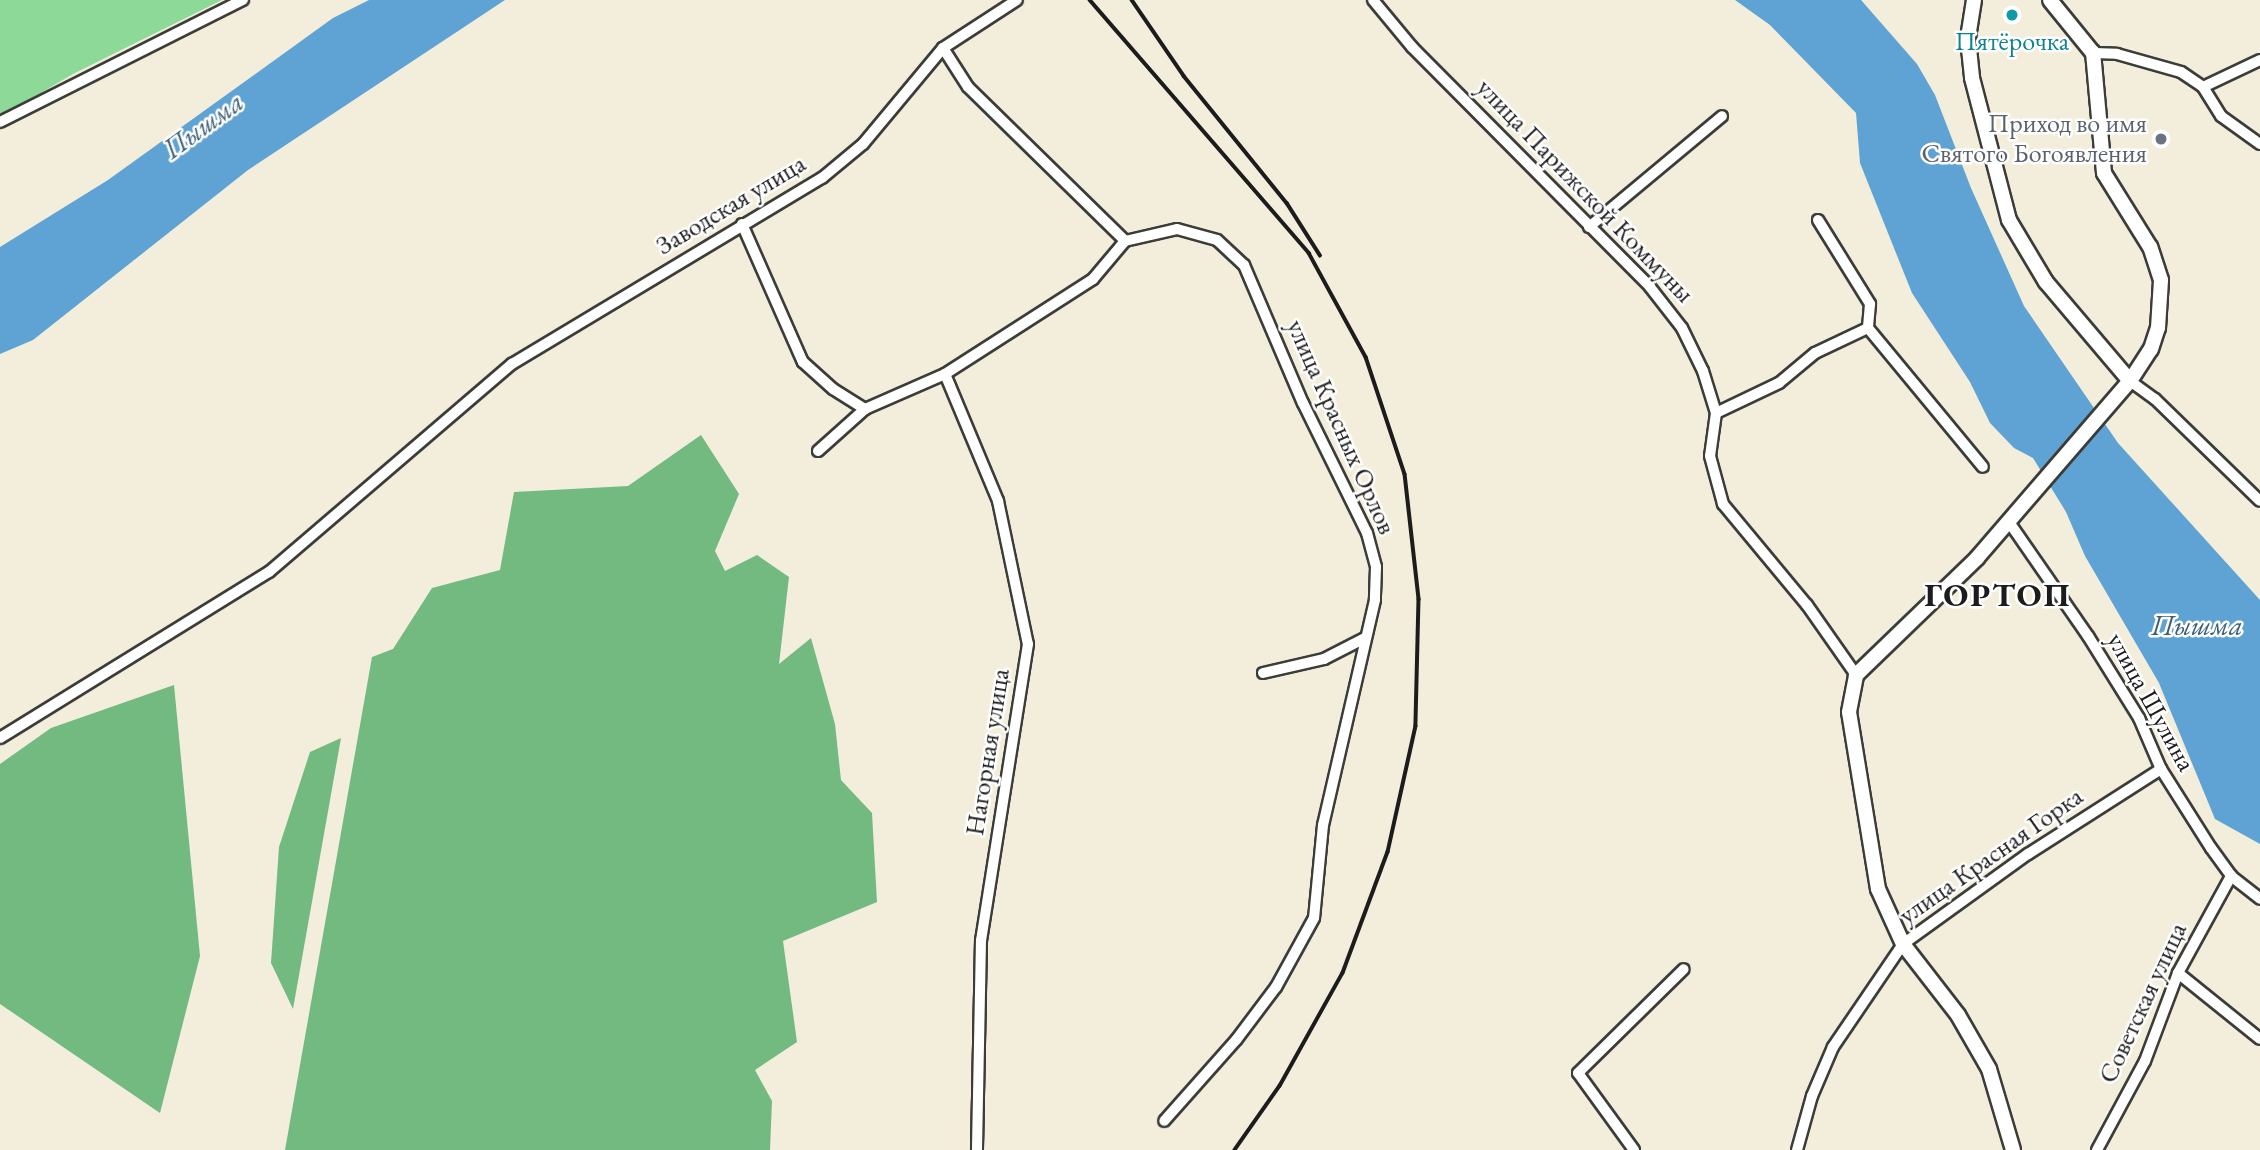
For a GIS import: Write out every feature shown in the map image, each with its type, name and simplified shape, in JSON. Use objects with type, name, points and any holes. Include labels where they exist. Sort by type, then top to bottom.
[{"type":"main road","points":[[1974,0],[1968,39],[1972,78],[2009,220],[2046,282],[2130,381]]},
{"type":"main road","points":[[2013,1150],[1989,1069],[1958,1015],[1903,944],[1878,889],[1850,728],[1856,675],[1942,594],[2009,522],[2130,381],[2151,349],[2158,328],[2161,280],[2150,247],[2104,173],[2093,53],[2050,0]]},
{"type":"street","points":[[0,122],[243,0]]},
{"type":"street","name":"Заводская улица","points":[[0,738],[269,572],[512,364],[822,178],[863,144],[943,48],[1017,0]]},
{"type":"street","name":"улица Парижской Коммуны","points":[[1373,0],[1412,47],[1650,287],[1682,328],[1703,371],[1716,413],[1710,456],[1723,504],[1807,605],[1856,675]]},
{"type":"street","points":[[818,451],[865,408],[945,374],[1093,279],[1125,241],[968,87],[943,48]]},
{"type":"street","points":[[2093,53],[2117,54],[2181,72],[2203,87],[2221,116],[2260,144]]},
{"type":"street","points":[[2203,87],[2260,60]]},
{"type":"street","points":[[1589,227],[1722,116]]},
{"type":"street","points":[[1818,220],[1870,304],[1868,328],[1983,467]]},
{"type":"street","points":[[742,224],[803,362],[833,389],[865,408]]},
{"type":"street","name":"улица Красных Орлов","points":[[1125,241],[1177,229],[1217,240],[1244,264],[1303,403],[1367,533],[1376,568],[1375,600],[1323,825],[1314,918],[1276,987],[1236,1040],[1164,1121]]},
{"type":"street","points":[[1716,413],[1779,383],[1815,353],[1868,328]]},
{"type":"street","name":"Нагорная улица","points":[[945,374],[998,501],[1028,644],[981,940],[976,1150]]},
{"type":"street","points":[[2130,381],[2174,417],[2260,501]]},
{"type":"street","name":"улица Шулина","points":[[2009,522],[2132,706],[2161,769],[2231,876],[2260,898]]},
{"type":"street","points":[[1262,673],[1324,659],[1365,638]]},
{"type":"street","name":"улица Красная Горка","points":[[1797,1150],[1812,1096],[1833,1047],[1903,944],[2028,854],[2161,769]]},
{"type":"street","name":"Советская улица","points":[[2098,1150],[2146,1061],[2178,972],[2231,876]]},
{"type":"street","points":[[1634,1150],[1578,1073],[1684,969]]},
{"type":"street","points":[[2178,972],[2260,1039]]},
{"type":"green space","points":[[0,0],[222,0],[73,74],[0,117]]},
{"type":"green space","points":[[701,435],[739,494],[715,551],[725,571],[757,555],[789,577],[779,664],[811,638],[835,724],[841,780],[872,813],[877,902],[783,941],[797,1042],[755,1070],[772,1101],[770,1150],[285,1150],[372,657],[393,649],[432,588],[500,570],[514,492],[628,486]]},
{"type":"green space","points":[[174,685],[200,956],[160,1113],[0,1004],[0,764],[51,728]]},
{"type":"green space","points":[[341,738],[293,1009],[271,963],[279,847],[310,752]]},
{"type":"water","name":"Пышма","points":[[369,0],[505,0],[248,170],[33,340],[0,354],[0,247],[108,180],[333,18]]},
{"type":"water","name":"Пышма","points":[[1735,0],[1861,0],[1917,64],[1935,95],[1971,188],[2024,306],[2118,443],[2260,600],[2260,844],[2215,819],[2159,683],[2085,556],[2066,512],[2033,458],[2014,448],[1990,423],[1970,382],[1912,293],[1860,163],[1856,113],[1770,25]]},
{"type":"railway","points":[[1090,0],[1309,253],[1366,357],[1405,474],[1419,599],[1416,726],[1388,852],[1343,973],[1280,1086],[1235,1150]]},
{"type":"railway","points":[[1132,0],[1184,76],[1287,203],[1320,255]]},
{"type":"place","name":"Пятёрочка","points":[[2012,15]]},
{"type":"place","name":"Приход во имя Святого Богоявления","points":[[2161,139]]},
{"type":"district","name":"ГОРТОП","points":[[1998,595]]}]
